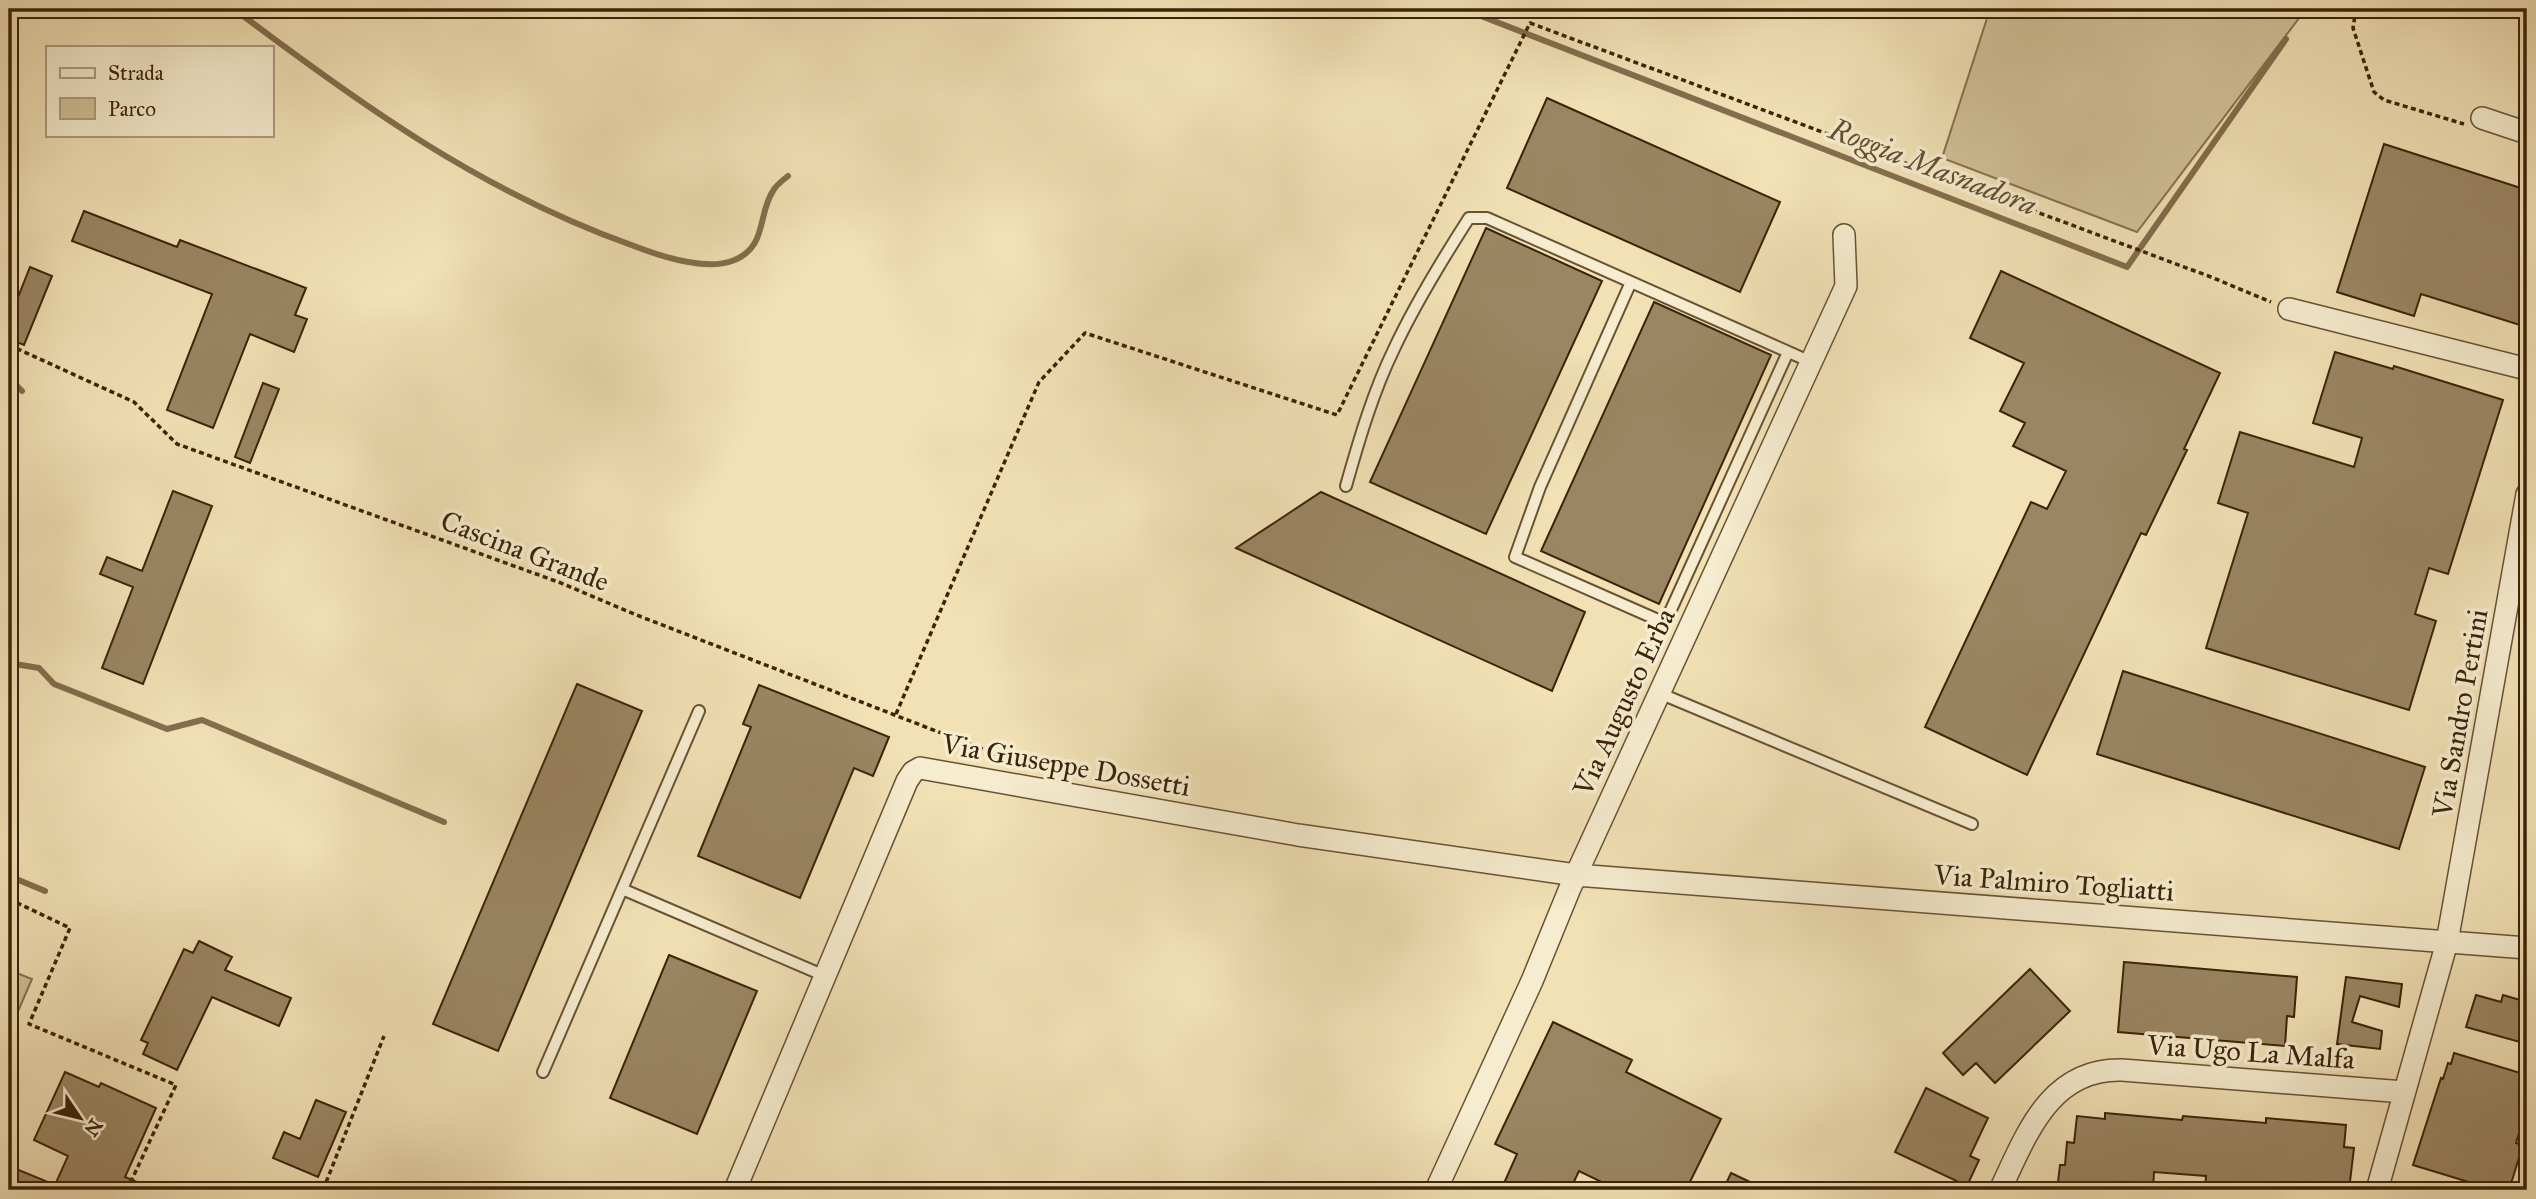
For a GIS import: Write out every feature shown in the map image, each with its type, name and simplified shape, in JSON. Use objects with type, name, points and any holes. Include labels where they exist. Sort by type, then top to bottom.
[{"type":"street","points":[[2482,118],[2527,132]]},
{"type":"street","name":"Via Augusto Erba","points":[[1436,1190],[1532,981],[1576,875],[1846,286],[1844,235]]},
{"type":"street","points":[[2289,309],[2527,369]]},
{"type":"street","name":"Via Sandro Pertini","points":[[2447,942],[2527,494]]},
{"type":"street","name":"Via Giuseppe Dossetti","points":[[735,1190],[913,772],[924,768],[1298,835],[1576,875]]},
{"type":"street","name":"Via Palmiro Togliatti","points":[[1576,875],[2527,948]]},
{"type":"street","points":[[2377,1190],[2447,942]]},
{"type":"street","name":"Via Ugo La Malfa","points":[[2000,1190],[2031,1127],[2044,1108],[2067,1084],[2098,1071],[2122,1070],[2404,1092]]},
{"type":"lane","points":[[1346,486],[1357,446],[1393,350],[1447,251],[1469,218],[1488,218],[1811,362]]},
{"type":"lane","points":[[1631,282],[1540,487],[1516,557],[1578,585],[1665,623],[1788,352]]},
{"type":"lane","points":[[1659,693],[1972,824]]},
{"type":"lane","points":[[543,1072],[699,711]]},
{"type":"lane","points":[[622,889],[825,976]]},
{"type":"path","points":[[2356,9],[2353,28],[2374,92],[2384,100],[2466,125],[2482,118]]},
{"type":"path","points":[[896,714],[1039,382],[1085,332],[1337,415],[1530,23],[2198,272],[2289,309]]},
{"type":"path","name":"Cascina Grande","points":[[9,345],[134,401],[177,444],[561,583],[634,614],[1016,762],[1021,768],[1021,786]]},
{"type":"path","points":[[9,899],[70,928],[29,1024],[176,1084],[127,1190]]},
{"type":"path","points":[[323,1190],[384,1036]]},
{"type":"green space","points":[[1990,9],[2306,9],[2137,232],[1942,158]]},
{"type":"green space","points":[[9,970],[32,979],[9,1032]]},
{"type":"building","points":[[1547,98],[1780,202],[1740,292],[1507,188]]},
{"type":"building","points":[[2384,144],[2527,190],[2527,302],[2520,325],[2421,294],[2414,316],[2337,292]]},
{"type":"building","points":[[84,211],[177,247],[180,240],[306,288],[295,315],[307,319],[294,352],[250,334],[213,428],[167,410],[212,294],[72,241]]},
{"type":"building","points":[[1486,228],[1602,281],[1486,534],[1370,482]]},
{"type":"building","points":[[30,267],[52,276],[24,345],[9,339],[9,320]]},
{"type":"building","points":[[2001,271],[2220,373],[2184,449],[2187,450],[2146,535],[2141,533],[2027,775],[1925,727],[2031,502],[2047,509],[2066,471],[2013,446],[2025,423],[2000,411],[2024,363],[1970,338]]},
{"type":"building","points":[[1654,302],[1771,355],[1659,604],[1541,551]]},
{"type":"building","points":[[2335,352],[2393,369],[2394,366],[2503,400],[2448,574],[2429,568],[2415,614],[2436,621],[2409,710],[2206,648],[2248,513],[2218,503],[2240,432],[2354,467],[2362,438],[2313,423]]},
{"type":"building","points":[[263,383],[279,389],[250,463],[235,457]]},
{"type":"building","points":[[173,491],[212,506],[143,684],[102,668],[133,587],[100,574],[107,557],[142,571]]},
{"type":"building","points":[[1321,492],[1585,612],[1552,691],[1236,548]]},
{"type":"building","points":[[2123,671],[2425,767],[2399,849],[2097,754]]},
{"type":"building","points":[[577,684],[642,711],[498,1051],[433,1024]]},
{"type":"building","points":[[759,685],[889,737],[873,776],[854,768],[800,898],[698,856],[751,727],[743,724]]},
{"type":"building","points":[[199,941],[232,957],[225,970],[291,998],[279,1026],[212,997],[177,1070],[143,1054],[148,1043],[141,1040],[184,949],[193,953]]},
{"type":"building","points":[[669,955],[757,991],[697,1134],[610,1098]]},
{"type":"building","points":[[2124,962],[2297,977],[2294,1017],[2287,1016],[2285,1046],[2118,1032]]},
{"type":"building","points":[[2030,969],[2070,1011],[1995,1083],[1976,1063],[1963,1075],[1943,1053]]},
{"type":"building","points":[[2346,977],[2402,984],[2399,1007],[2360,996],[2352,1022],[2382,1031],[2380,1049],[2337,1044]]},
{"type":"building","points":[[2476,995],[2501,1002],[2503,995],[2527,1002],[2527,1044],[2466,1027]]},
{"type":"building","points":[[1553,1022],[1632,1060],[1626,1072],[1721,1119],[1686,1190],[1618,1190],[1579,1171],[1570,1190],[1501,1190],[1517,1154],[1495,1144]]},
{"type":"building","points":[[2454,1053],[2527,1075],[2527,1107],[2516,1143],[2523,1145],[2509,1190],[2495,1190],[2413,1165],[2441,1078],[2443,1079],[2448,1063],[2451,1064]]},
{"type":"building","points":[[65,1072],[99,1087],[101,1083],[156,1108],[125,1177],[156,1190],[9,1190],[14,1168],[55,1185],[68,1156],[34,1140]]},
{"type":"building","points":[[1926,1088],[1988,1118],[1970,1156],[1979,1160],[1967,1186],[1895,1152]]},
{"type":"building","points":[[316,1100],[346,1112],[318,1177],[273,1158],[284,1132],[300,1139]]},
{"type":"building","points":[[2105,1113],[2182,1120],[2183,1116],[2266,1123],[2266,1118],[2346,1125],[2344,1147],[2354,1148],[2349,1190],[2205,1190],[2206,1176],[2154,1172],[2153,1190],[2058,1182],[2060,1165],[2065,1165],[2067,1142],[2074,1143],[2077,1116],[2105,1119]]},
{"type":"building","points":[[1731,1173],[1767,1190],[1723,1190]]},
{"type":"waterway","points":[[234,9],[376,112],[474,173],[578,224],[656,254],[709,264],[721,264],[743,255],[757,239],[773,191],[788,176]]},
{"type":"waterway","name":"Roggia Masnadora","points":[[1463,9],[2127,267],[2286,39]]},
{"type":"waterway","points":[[9,378],[22,391]]},
{"type":"waterway","points":[[9,663],[39,668],[54,684],[167,729],[202,720],[444,822]]},
{"type":"waterway","points":[[9,876],[45,891]]}]
